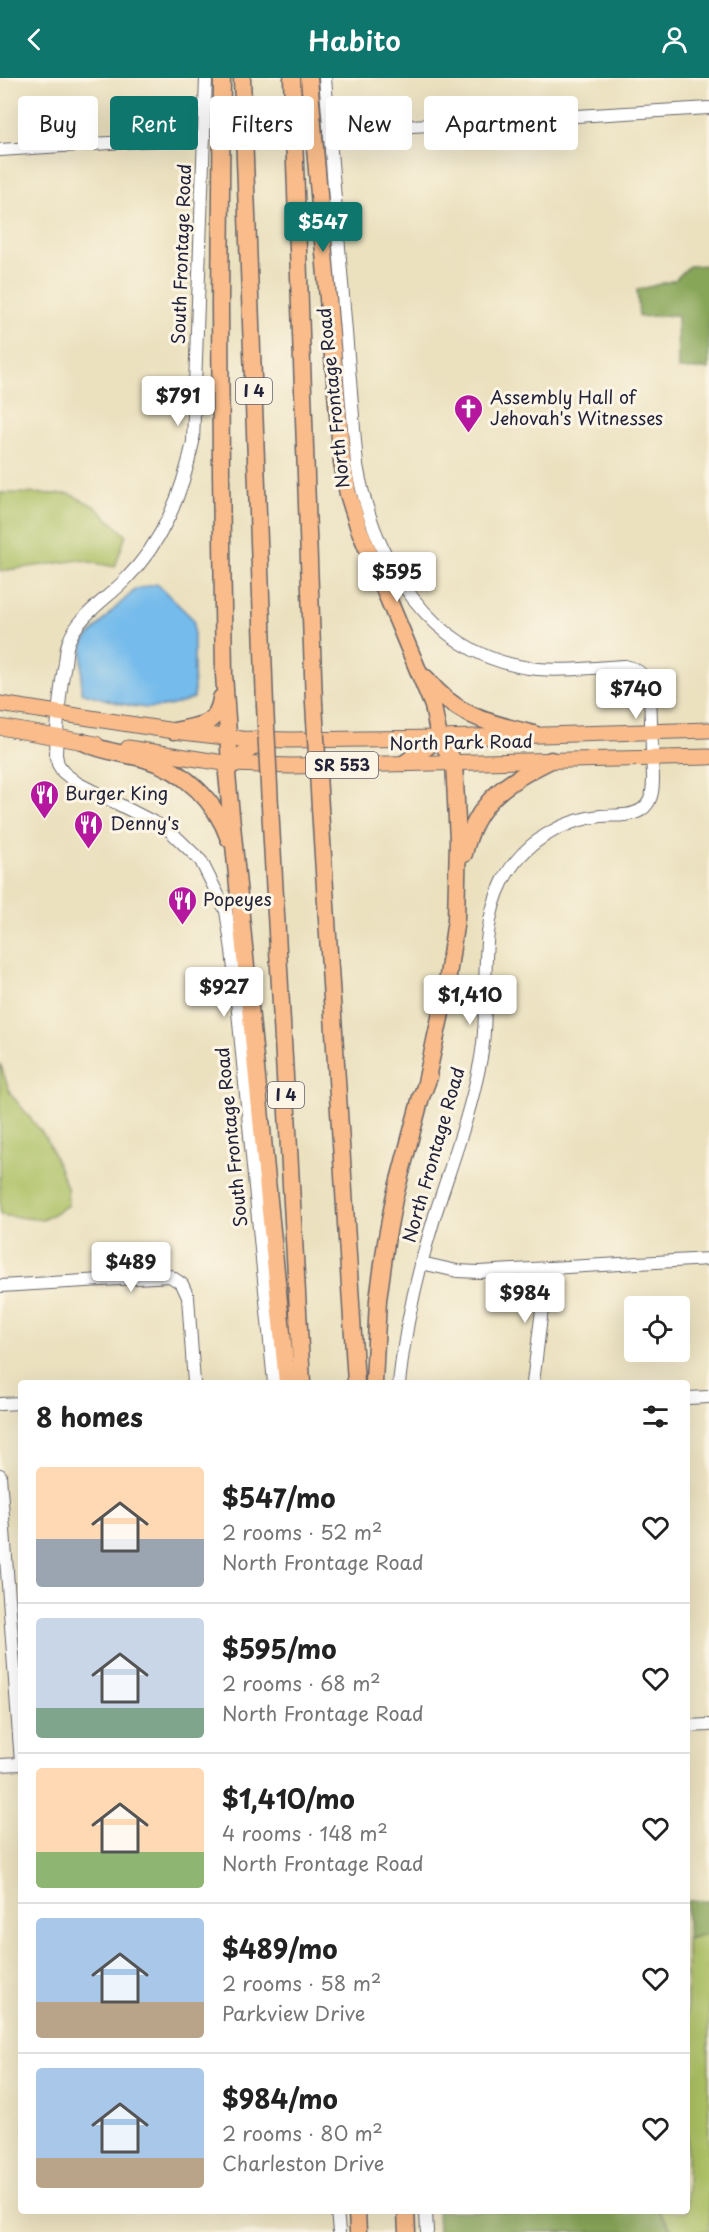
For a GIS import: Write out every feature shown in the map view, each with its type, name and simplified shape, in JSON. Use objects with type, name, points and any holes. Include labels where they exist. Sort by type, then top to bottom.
[{"type":"highway","points":[[222,78],[220,303],[224,674],[230,764],[227,774],[287,1380]]},
{"type":"highway","name":"I 4","points":[[242,78],[265,705],[302,1380]]},
{"type":"highway","points":[[292,78],[314,703],[356,1380]]},
{"type":"highway","points":[[309,78],[342,462],[348,494],[359,529],[433,706],[439,738],[454,762],[458,840],[456,919],[446,990],[425,1087]]},
{"type":"highway","points":[[416,666],[432,686],[461,711],[484,722],[534,734]]},
{"type":"highway","points":[[174,731],[204,725],[215,717],[220,710],[224,674]]},
{"type":"highway","points":[[405,763],[439,738]]},
{"type":"highway","points":[[230,764],[263,739]]},
{"type":"highway","points":[[83,742],[99,750],[147,760],[188,781],[217,814],[226,830],[234,855]]},
{"type":"highway","points":[[374,1380],[378,1300],[386,1242],[394,1199],[421,1097],[435,1062],[451,989],[460,926],[465,852],[471,830],[478,814],[508,783],[551,760]]},
{"type":"highway","points":[[357,2214],[358,2232]]},
{"type":"highway","points":[[406,2214],[407,2232]]},
{"type":"main road","name":"North Park Road","points":[[0,704],[174,731],[263,739],[439,738],[709,730]]},
{"type":"main road","name":"North Park Road","points":[[0,727],[230,764],[291,766],[709,757]]},
{"type":"street","name":"South Frontage Road","points":[[206,78],[193,426],[185,477],[169,519],[151,550],[126,579],[78,625],[69,641],[60,690],[56,755],[63,772],[77,783],[169,830],[201,861],[226,910],[232,950],[274,1380]]},
{"type":"street","name":"North Frontage Road","points":[[325,78],[326,96]]},
{"type":"street","points":[[412,126],[709,108]]},
{"type":"street","points":[[0,150],[204,137]]},
{"type":"street","name":"North Frontage Road","points":[[331,150],[357,465],[362,495],[371,524],[386,557],[407,591],[429,617],[446,632],[480,653],[515,665],[537,669],[625,666],[634,668],[648,683],[651,731],[653,790],[646,806],[630,814],[586,819],[560,827],[544,836],[522,854],[499,888],[489,920],[485,1028],[481,1061],[465,1122],[421,1263],[409,1316],[399,1380]]},
{"type":"street","points":[[421,1263],[457,1271],[479,1272],[709,1259]]},
{"type":"street","points":[[533,1380],[547,1268]]},
{"type":"street","points":[[0,1286],[170,1276],[182,1284],[188,1297],[194,1380]]},
{"type":"street","points":[[690,1398],[709,1397]]},
{"type":"street","points":[[0,1404],[18,1403]]},
{"type":"street","points":[[0,1475],[6,1632],[18,1737]]},
{"type":"street","points":[[690,1726],[709,1725]]},
{"type":"street","points":[[0,1765],[18,1763]]},
{"type":"street","points":[[338,2214],[339,2232]]},
{"type":"street","points":[[426,2214],[427,2232]]},
{"type":"green space","points":[[709,265],[709,369],[678,369],[677,315],[639,317],[637,290],[675,280],[689,266]]},
{"type":"green space","points":[[0,493],[70,494],[94,506],[126,535],[115,567],[80,560],[0,571]]},
{"type":"green space","points":[[0,1063],[10,1093],[47,1139],[67,1187],[68,1205],[43,1220],[0,1215]]},
{"type":"green space","points":[[690,1901],[709,1901],[709,1933],[690,1938]]},
{"type":"green space","points":[[709,1933],[709,2232],[673,2232],[661,2214],[690,2214],[690,1938]]},
{"type":"green space","points":[[437,2214],[661,2214],[673,2232],[438,2232]]},
{"type":"water","points":[[157,584],[194,620],[194,698],[178,704],[150,708],[124,705],[81,692],[83,643],[136,589]]},
{"type":"place","name":"Assembly Hall of Jehovah's Witnesses","points":[[469,434]]},
{"type":"place","name":"Burger King","points":[[44,820]]},
{"type":"place","name":"Denny's","points":[[89,850]]},
{"type":"place","name":"Popeyes","points":[[182,926]]}]
